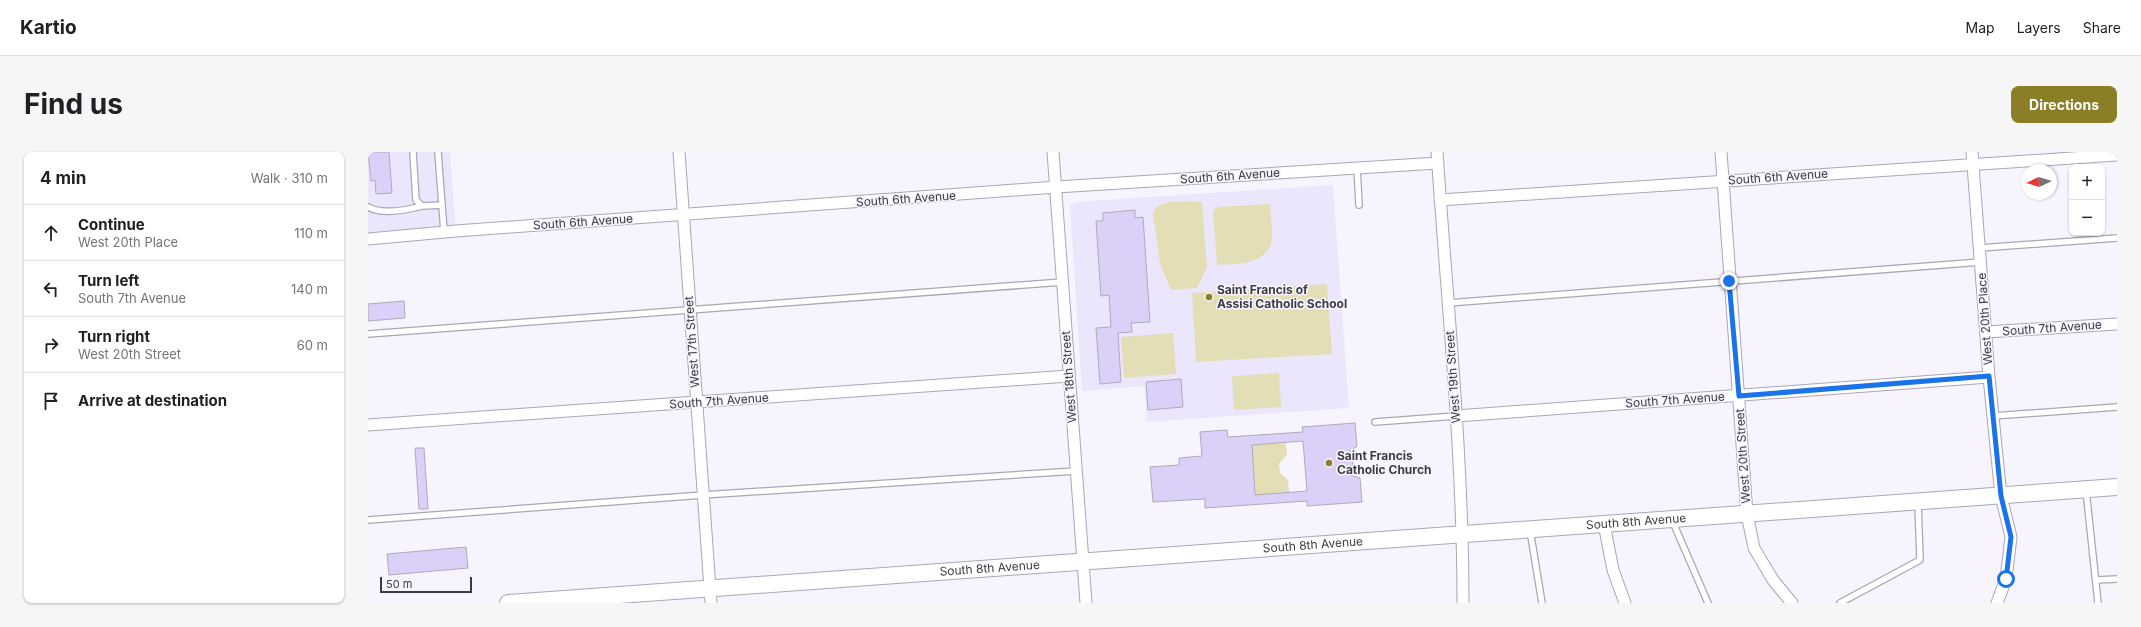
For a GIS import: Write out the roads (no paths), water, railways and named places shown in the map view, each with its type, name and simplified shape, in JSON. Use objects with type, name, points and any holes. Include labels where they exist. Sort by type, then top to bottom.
[{"type":"street","name":"West 17th Street","points":[[679,152],[710,595]]},
{"type":"street","name":"West 18th Street","points":[[1053,152],[1086,603]]},
{"type":"street","name":"West 20th Street","points":[[1721,152],[1746,514],[1754,548],[1773,580],[1792,603]]},
{"type":"street","name":"West 20th Place","points":[[1972,152],[1989,376],[2001,496],[2011,537],[2006,579],[1997,603]]},
{"type":"street","name":"South 6th Avenue","points":[[1440,200],[2117,155]]},
{"type":"street","name":"South 6th Avenue","points":[[370,237],[1056,187],[1357,167],[1437,157]]},
{"type":"street","name":"West 19th Street","points":[[1437,157],[1463,535],[1463,603]]},
{"type":"street","name":"South 7th Avenue","points":[[1986,332],[2117,324]]},
{"type":"street","name":"South 7th Avenue","points":[[368,425],[1069,376]]},
{"type":"street","name":"South 7th Avenue","points":[[1456,416],[1739,396],[1989,376]]},
{"type":"street","name":"South 8th Avenue","points":[[508,603],[710,595],[1083,561],[2117,487]]},
{"type":"street","points":[[1604,524],[1612,570],[1625,603]]},
{"type":"lane","points":[[413,152],[416,200],[422,206]]},
{"type":"lane","points":[[438,152],[444,232]]},
{"type":"lane","points":[[1357,167],[1359,205]]},
{"type":"lane","points":[[368,207],[375,211],[442,205]]},
{"type":"lane","points":[[1980,248],[2117,238]]},
{"type":"lane","points":[[1448,303],[1981,262]]},
{"type":"lane","points":[[368,334],[1062,282]]},
{"type":"lane","points":[[1993,416],[2117,407]]},
{"type":"lane","points":[[1375,422],[1456,416]]},
{"type":"lane","points":[[368,520],[703,495],[1076,471]]},
{"type":"lane","points":[[2086,489],[2098,603]]},
{"type":"lane","points":[[1840,603],[1920,560],[1918,502]]},
{"type":"lane","points":[[1672,520],[1708,603]]},
{"type":"lane","points":[[1530,530],[1542,603]]},
{"type":"lane","points":[[2096,580],[2117,579]]},
{"type":"place","name":"Saint Francis of Assisi Catholic School","points":[[1209,297]]},
{"type":"place","name":"Saint Francis Catholic Church","points":[[1329,463]]}]
